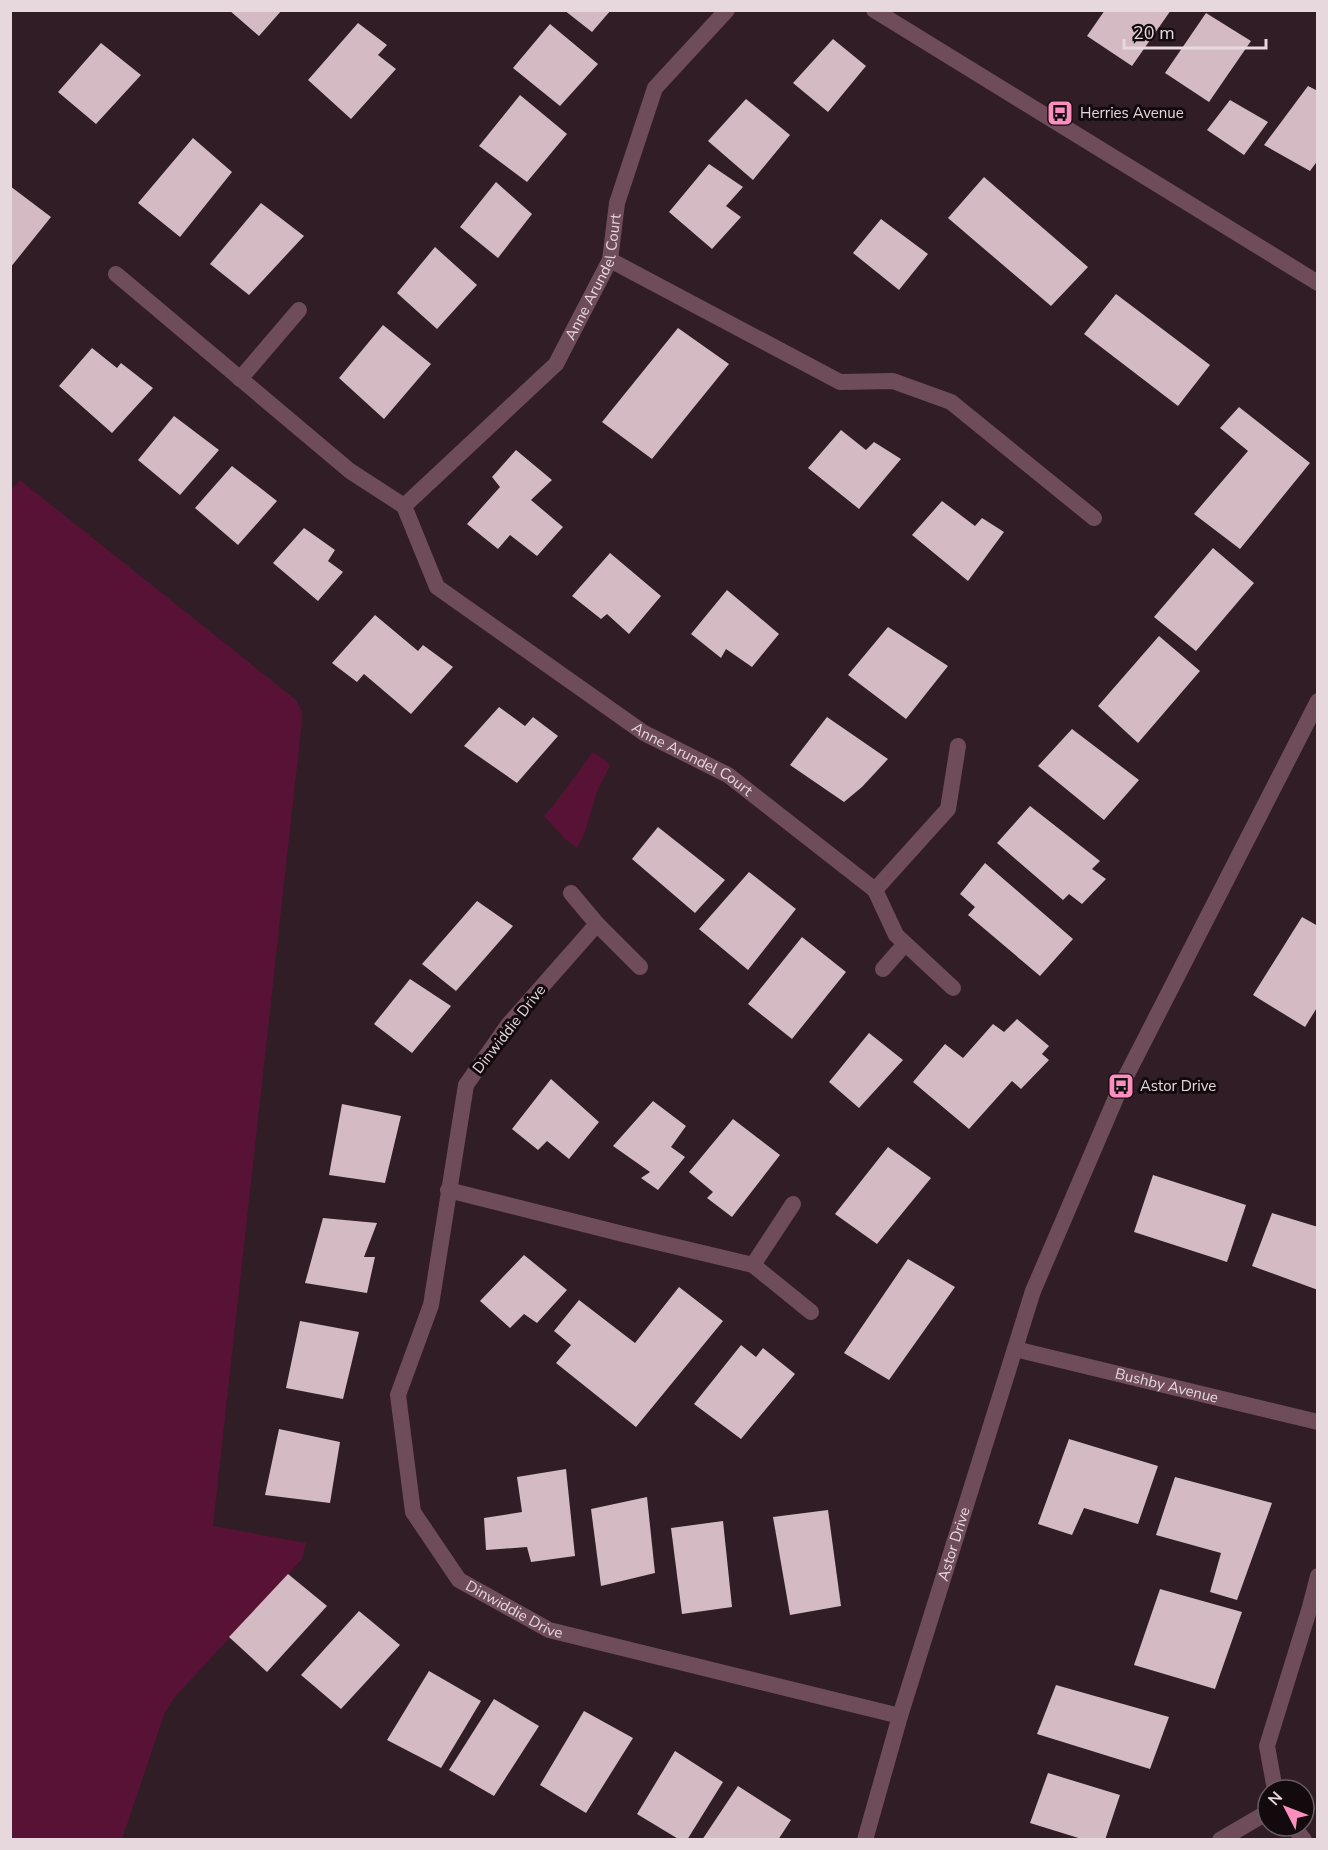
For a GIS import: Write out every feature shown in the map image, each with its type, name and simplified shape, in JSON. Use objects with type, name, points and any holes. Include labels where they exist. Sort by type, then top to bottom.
[{"type":"street","name":"Anne Arundel Court","points":[[727,10],[655,88],[617,203],[610,260],[556,364],[404,506],[437,587],[644,733],[728,775],[875,890]]},
{"type":"street","points":[[874,10],[1317,283]]},
{"type":"street","points":[[610,260],[840,381],[893,381],[951,402],[1094,518]]},
{"type":"street","points":[[116,273],[350,471],[404,506]]},
{"type":"street","points":[[240,379],[299,310]]},
{"type":"street","name":"Astor Drive","points":[[865,1839],[900,1716],[1033,1291],[1121,1086],[1317,701]]},
{"type":"street","points":[[953,988],[896,935],[875,890],[948,809],[958,746]]},
{"type":"street","points":[[571,893],[597,924],[640,967]]},
{"type":"street","name":"Dinwiddie Drive","points":[[597,924],[508,1024],[466,1085],[430,1305],[398,1395],[413,1512],[459,1580],[549,1630],[900,1716]]},
{"type":"street","points":[[883,969],[905,944]]},
{"type":"street","points":[[448,1190],[753,1265],[811,1311]]},
{"type":"street","points":[[753,1265],[793,1204]]},
{"type":"street","name":"Bushby Avenue","points":[[1015,1349],[1317,1422]]},
{"type":"street","points":[[1273,1778],[1267,1746],[1310,1607],[1317,1576]]},
{"type":"street","points":[[1220,1839],[1256,1819]]},
{"type":"shaded area","points":[[20,480],[296,700],[302,712],[213,1526],[306,1543],[302,1559],[174,1698],[165,1712],[122,1839],[11,1840],[10,491]]},
{"type":"shaded area","points":[[593,752],[610,766],[597,791],[585,832],[577,848],[565,839],[544,816]]},
{"type":"building","points":[[229,10],[282,10],[259,36]]},
{"type":"building","points":[[564,10],[611,10],[592,32]]},
{"type":"building","points":[[1105,10],[1171,10],[1132,66],[1087,36]]},
{"type":"building","points":[[1206,13],[1251,41],[1209,102],[1165,73]]},
{"type":"building","points":[[358,23],[387,45],[378,55],[396,69],[351,119],[308,80]]},
{"type":"building","points":[[550,24],[598,64],[560,106],[513,68]]},
{"type":"building","points":[[833,39],[866,66],[828,112],[793,83]]},
{"type":"building","points":[[101,43],[141,75],[96,124],[58,92]]},
{"type":"building","points":[[1308,86],[1318,91],[1318,160],[1310,171],[1264,145]]},
{"type":"building","points":[[520,95],[567,134],[527,182],[479,146]]},
{"type":"building","points":[[746,99],[790,135],[753,180],[708,141]]},
{"type":"building","points":[[1230,100],[1268,122],[1244,155],[1207,130]]},
{"type":"building","points":[[193,138],[232,172],[180,237],[138,203]]},
{"type":"building","points":[[709,164],[743,187],[726,206],[741,217],[712,249],[669,212]]},
{"type":"building","points":[[984,177],[1088,267],[1051,306],[948,218]]},
{"type":"building","points":[[496,182],[532,214],[498,258],[460,227]]},
{"type":"building","points":[[10,186],[51,217],[10,268]]},
{"type":"building","points":[[261,203],[304,236],[249,295],[210,264]]},
{"type":"building","points":[[881,219],[928,254],[899,290],[853,253]]},
{"type":"building","points":[[435,247],[477,285],[437,329],[397,293]]},
{"type":"building","points":[[1116,294],[1210,365],[1178,406],[1084,334]]},
{"type":"building","points":[[383,325],[431,364],[384,419],[339,378]]},
{"type":"building","points":[[678,328],[729,364],[652,459],[602,422]]},
{"type":"building","points":[[92,348],[117,368],[121,363],[153,388],[112,433],[59,386]]},
{"type":"building","points":[[1239,407],[1310,463],[1240,549],[1194,514],[1248,451],[1220,428]]},
{"type":"building","points":[[174,416],[219,450],[180,495],[138,460]]},
{"type":"building","points":[[841,430],[866,450],[874,442],[901,459],[859,509],[808,468]]},
{"type":"building","points":[[516,450],[552,480],[531,500],[563,527],[537,556],[510,535],[498,549],[467,524],[500,487],[492,477]]},
{"type":"building","points":[[232,466],[277,501],[238,545],[195,508]]},
{"type":"building","points":[[942,501],[975,526],[982,518],[1004,532],[968,581],[912,535]]},
{"type":"building","points":[[304,528],[335,550],[328,561],[343,572],[318,601],[273,563]]},
{"type":"building","points":[[1213,548],[1254,583],[1196,651],[1154,617]]},
{"type":"building","points":[[610,553],[661,596],[629,634],[607,614],[601,619],[572,596]]},
{"type":"building","points":[[727,590],[779,634],[752,667],[726,649],[721,658],[691,634]]},
{"type":"building","points":[[375,615],[418,651],[423,645],[453,667],[411,714],[364,674],[357,682],[332,663]]},
{"type":"building","points":[[888,627],[948,666],[906,719],[848,675]]},
{"type":"building","points":[[1159,636],[1200,671],[1138,743],[1098,706]]},
{"type":"building","points":[[499,707],[525,726],[533,717],[558,736],[517,783],[464,746]]},
{"type":"building","points":[[827,717],[888,759],[862,787],[844,802],[790,765]]},
{"type":"building","points":[[1072,729],[1139,780],[1104,820],[1038,766]]},
{"type":"building","points":[[1030,806],[1100,861],[1092,869],[1106,879],[1082,904],[1069,894],[1063,900],[997,843]]},
{"type":"building","points":[[658,827],[725,880],[695,913],[632,859]]},
{"type":"building","points":[[985,863],[1073,939],[1040,976],[968,915],[975,907],[960,894]]},
{"type":"building","points":[[749,872],[796,909],[748,970],[699,929]]},
{"type":"building","points":[[477,901],[513,926],[456,991],[422,964]]},
{"type":"building","points":[[1302,917],[1318,926],[1318,1006],[1305,1027],[1253,995]]},
{"type":"building","points":[[802,937],[846,972],[792,1039],[748,1004]]},
{"type":"building","points":[[410,979],[451,1006],[412,1053],[374,1024]]},
{"type":"building","points":[[1017,1019],[1049,1046],[1042,1054],[1049,1060],[1021,1089],[1012,1081],[969,1129],[913,1082],[945,1044],[963,1058],[993,1024],[1004,1032]]},
{"type":"building","points":[[869,1033],[903,1060],[859,1108],[829,1082]]},
{"type":"building","points":[[551,1079],[599,1122],[569,1159],[547,1141],[538,1150],[512,1129]]},
{"type":"building","points":[[653,1101],[686,1126],[671,1147],[685,1157],[658,1190],[641,1178],[650,1172],[613,1146]]},
{"type":"building","points":[[342,1104],[401,1116],[385,1183],[329,1175]]},
{"type":"building","points":[[733,1119],[780,1155],[732,1217],[707,1198],[713,1192],[689,1172]]},
{"type":"building","points":[[888,1147],[931,1178],[877,1244],[835,1214]]},
{"type":"building","points":[[1153,1175],[1246,1205],[1227,1262],[1134,1232]]},
{"type":"building","points":[[1272,1213],[1318,1227],[1318,1290],[1252,1266]]},
{"type":"building","points":[[323,1218],[377,1223],[364,1257],[375,1257],[367,1293],[305,1283]]},
{"type":"building","points":[[524,1255],[567,1290],[537,1323],[524,1314],[510,1328],[480,1301]]},
{"type":"building","points":[[908,1259],[955,1287],[889,1380],[844,1353]]},
{"type":"building","points":[[679,1287],[723,1321],[636,1427],[556,1363],[571,1345],[554,1331],[579,1300],[635,1343]]},
{"type":"building","points":[[300,1321],[359,1332],[343,1399],[286,1388]]},
{"type":"building","points":[[741,1345],[756,1357],[763,1348],[795,1374],[741,1439],[694,1404]]},
{"type":"building","points":[[279,1429],[340,1442],[330,1503],[265,1495]]},
{"type":"building","points":[[1069,1439],[1158,1466],[1138,1524],[1084,1508],[1072,1535],[1038,1524]]},
{"type":"building","points":[[566,1469],[575,1556],[531,1562],[527,1547],[486,1550],[484,1518],[522,1512],[517,1477]]},
{"type":"building","points":[[1175,1477],[1272,1503],[1237,1600],[1210,1592],[1221,1553],[1156,1535]]},
{"type":"building","points":[[647,1497],[655,1573],[601,1586],[591,1509]]},
{"type":"building","points":[[828,1510],[841,1606],[790,1615],[773,1517]]},
{"type":"building","points":[[723,1521],[732,1607],[682,1614],[671,1528]]},
{"type":"building","points":[[288,1574],[327,1606],[267,1672],[229,1637]]},
{"type":"building","points":[[1160,1589],[1242,1612],[1215,1689],[1134,1665]]},
{"type":"building","points":[[359,1611],[400,1645],[341,1709],[301,1675]]},
{"type":"building","points":[[429,1671],[481,1701],[441,1768],[387,1740]]},
{"type":"building","points":[[1056,1685],[1169,1717],[1150,1769],[1037,1734]]},
{"type":"building","points":[[494,1699],[539,1726],[494,1796],[449,1770]]},
{"type":"building","points":[[584,1711],[633,1738],[586,1813],[540,1785]]},
{"type":"building","points":[[675,1751],[723,1782],[687,1840],[680,1840],[637,1814]]},
{"type":"building","points":[[1048,1773],[1120,1795],[1105,1840],[1085,1840],[1030,1823]]},
{"type":"building","points":[[738,1786],[791,1820],[778,1840],[702,1840]]},
{"type":"place","name":"Herries Avenue","points":[[1060,113]]},
{"type":"place","name":"Astor Drive","points":[[1121,1086]]}]
